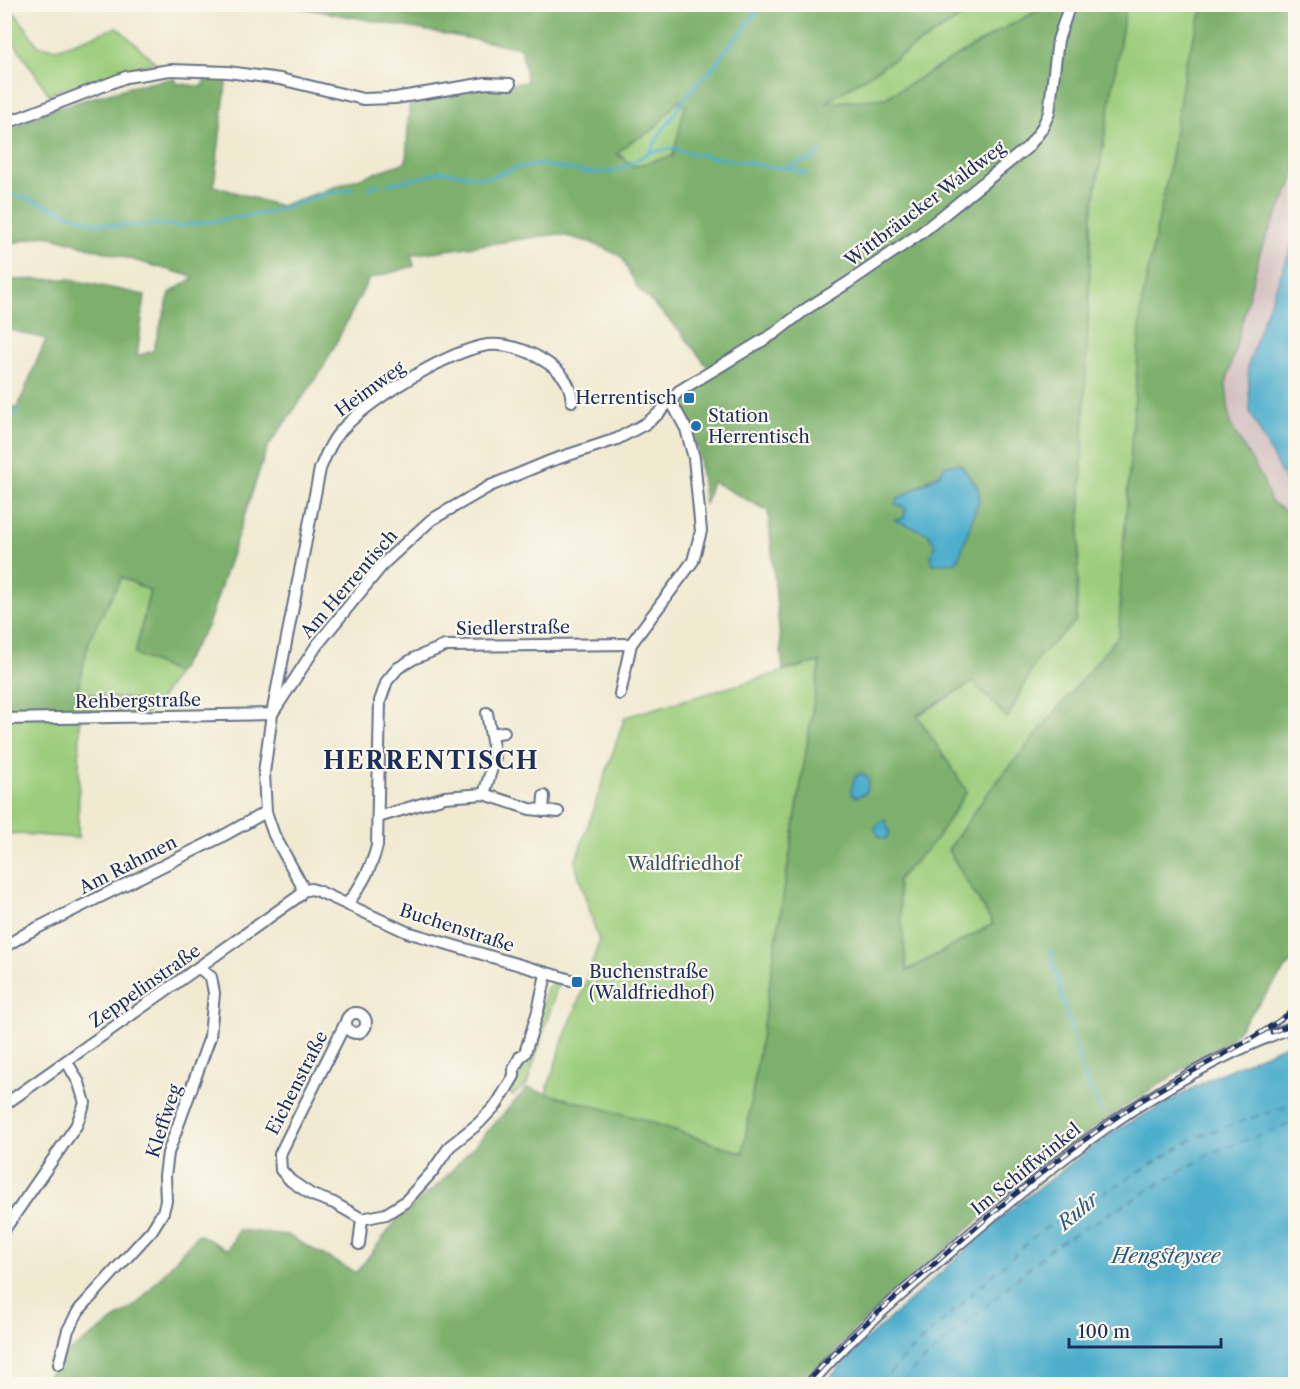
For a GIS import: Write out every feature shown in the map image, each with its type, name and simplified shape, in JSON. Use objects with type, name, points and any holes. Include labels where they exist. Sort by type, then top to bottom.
[{"type":"street","name":"Wittbräucker Waldweg","points":[[671,401],[684,388],[775,333],[806,309],[921,233],[1028,147],[1041,130],[1049,113],[1058,40],[1070,4]]},
{"type":"street","points":[[4,124],[126,77],[170,70],[228,72],[280,79],[363,99],[395,98],[486,83],[510,84]]},
{"type":"street","name":"Heimweg","points":[[272,714],[320,469],[331,443],[340,432],[354,418],[401,385],[458,356],[491,345],[520,350],[548,362],[570,387],[572,401]]},
{"type":"street","points":[[620,693],[631,644],[693,561],[701,531],[694,458],[686,429],[671,401]]},
{"type":"street","name":"Am Herrentisch","points":[[302,891],[301,884],[274,835],[266,812],[264,773],[272,714],[316,645],[384,563],[431,520],[490,486],[617,439],[645,424],[671,401]]},
{"type":"street","name":"Siedlerstraße","points":[[347,904],[363,884],[373,864],[377,846],[380,701],[387,681],[398,668],[445,645],[631,644]]},
{"type":"street","points":[[484,794],[495,758],[487,713]]},
{"type":"street","name":"Rehbergstraße","points":[[4,719],[272,714]]},
{"type":"street","points":[[491,734],[504,732]]},
{"type":"street","points":[[378,817],[445,797],[484,794],[519,806],[558,812]]},
{"type":"street","points":[[543,811],[544,796]]},
{"type":"street","name":"Am Rahmen","points":[[4,947],[27,933],[200,848],[266,812]]},
{"type":"street","name":"Buchenstraße","points":[[302,891],[311,889],[407,932],[571,980]]},
{"type":"street","name":"Zeppelinstraße","points":[[4,1105],[199,968],[299,896],[302,891]]},
{"type":"street","name":"Kleffweg","points":[[59,1364],[68,1330],[79,1310],[152,1230],[163,1212],[166,1201],[165,1176],[172,1139],[210,1037],[214,993],[211,977],[199,968]]},
{"type":"street","points":[[359,1244],[362,1219],[386,1214],[405,1202],[432,1172],[450,1146],[479,1123],[496,1104],[514,1076],[514,1069],[520,1057],[525,1053],[546,974]]},
{"type":"street","name":"Eichenstraße","points":[[346,1022],[280,1154],[281,1170],[291,1181],[312,1195],[334,1203],[362,1219]]},
{"type":"street","name":"Im Schiffwinkel","points":[[810,1384],[855,1336],[980,1225],[1098,1132],[1193,1072],[1256,1040],[1296,1026]]},
{"type":"street","points":[[4,1230],[76,1126],[85,1103],[79,1083],[67,1062]]},
{"type":"shaded area","points":[[1295,178],[1295,517],[1271,502],[1263,480],[1230,424],[1226,384],[1260,252]]},
{"type":"green space","points":[[4,5],[7,5],[19,18],[38,46],[57,49],[117,27],[155,62],[54,92],[50,96],[5,29]]},
{"type":"green space","points":[[286,5],[980,5],[825,103],[886,98],[1001,30],[1049,5],[1126,5],[1092,215],[1076,621],[1038,657],[1007,718],[973,682],[917,715],[967,791],[935,841],[897,880],[907,971],[993,924],[948,850],[986,795],[1119,635],[1121,578],[1142,300],[1169,169],[1186,62],[1204,5],[1295,5],[1295,178],[1260,252],[1226,384],[1230,424],[1263,480],[1271,502],[1295,517],[1295,957],[1231,1039],[1133,1101],[1034,1171],[854,1330],[807,1384],[41,1384],[65,1355],[138,1303],[198,1234],[228,1250],[238,1230],[287,1235],[356,1273],[396,1221],[443,1180],[527,1088],[641,1119],[743,1153],[820,662],[783,670],[768,511],[712,481],[705,505],[698,451],[683,407],[683,397],[714,375],[680,331],[637,287],[621,256],[590,242],[558,234],[411,255],[414,266],[369,279],[322,370],[267,448],[208,625],[177,673],[135,654],[150,591],[122,577],[90,637],[77,692],[150,702],[148,714],[5,715],[5,402],[17,409],[46,339],[5,329],[5,280],[68,279],[145,295],[137,356],[153,351],[170,293],[194,277],[45,235],[5,245],[5,132],[52,109],[130,87],[175,78],[175,83],[203,87],[205,77],[227,76],[214,186],[280,206],[406,162],[410,94],[527,82],[521,48]],"holes":[[[679,100],[685,105],[673,156],[634,166],[617,154],[630,142],[653,130]],[[960,464],[978,488],[979,499],[956,562],[931,557],[936,545],[929,534],[896,520],[904,518],[909,492]]]},
{"type":"green space","points":[[980,5],[1049,5],[1001,30],[886,98],[823,103]]},
{"type":"green space","points":[[1126,5],[1204,5],[1186,62],[1169,169],[1121,578],[1119,635],[986,795],[948,850],[993,924],[906,971],[897,880],[935,841],[917,716],[973,682],[1008,718],[1038,657],[1076,621],[1092,215]]},
{"type":"green space","points":[[679,100],[686,105],[673,156],[634,166],[617,153],[630,142],[653,130]]},
{"type":"green space","points":[[121,577],[150,590],[135,654],[177,673],[159,701],[150,702],[77,693],[90,637]]},
{"type":"green space","name":"Waldfriedhof","points":[[820,661],[743,1153],[641,1119],[546,1094],[599,942],[575,863],[625,717]]},
{"type":"green space","points":[[4,715],[80,717],[78,838],[5,833]]},
{"type":"green space","points":[[553,984],[558,985],[527,1084],[512,1096],[510,1093],[523,1070],[547,988]]},
{"type":"water","points":[[1295,239],[1295,495],[1291,493],[1250,412],[1248,366],[1261,325]]},
{"type":"water","points":[[960,464],[978,488],[979,499],[956,562],[933,564],[931,557],[935,545],[929,534],[895,520],[904,518],[906,508],[895,504],[898,499],[939,475],[946,465]]},
{"type":"water","points":[[862,773],[869,779],[866,793],[856,797],[851,790],[855,777]]},
{"type":"water","points":[[885,820],[890,833],[886,839],[881,838],[875,830],[876,826]]},
{"type":"water","name":"Hengsteysee","points":[[1295,1041],[1295,1384],[824,1384],[857,1348],[1011,1209],[1113,1132],[1217,1075]]},
{"type":"waterway","points":[[650,152],[691,90],[711,70],[764,4]]},
{"type":"waterway","points":[[388,184],[441,171],[485,178],[518,167],[544,165],[585,172],[617,171],[650,152],[675,148],[682,152],[771,168],[786,167],[815,158],[821,152]]},
{"type":"waterway","points":[[786,167],[807,174]]},
{"type":"waterway","points":[[369,188],[379,184]]},
{"type":"waterway","points":[[4,194],[20,196],[99,223],[119,226],[164,224],[180,226],[266,213],[326,194],[353,189]]},
{"type":"waterway","points":[[4,414],[18,413]]},
{"type":"waterway","points":[[1051,950],[1078,1055],[1088,1084],[1102,1111]]},
{"type":"ferry route","points":[[880,1384],[902,1359],[1038,1233],[1196,1137],[1296,1103]]},
{"type":"ferry route","points":[[902,1384],[914,1369],[1053,1247],[1213,1152],[1296,1122]]},
{"type":"railway","points":[[806,1384],[851,1337],[883,1308],[1057,1161],[1136,1104],[1238,1047],[1296,1008]]},
{"type":"railway","points":[[1272,1032],[1296,1023]]},
{"type":"place","name":"Herrentisch","points":[[689,398]]},
{"type":"place","name":"Station Herrentisch","points":[[696,426]]},
{"type":"place","name":"Buchenstraße (Waldfriedhof)","points":[[577,982]]},
{"type":"district","name":"HERRENTISCH","points":[[431,761]]},
{"type":"water label","name":"Ruhr","points":[[1078,1211]]}]
